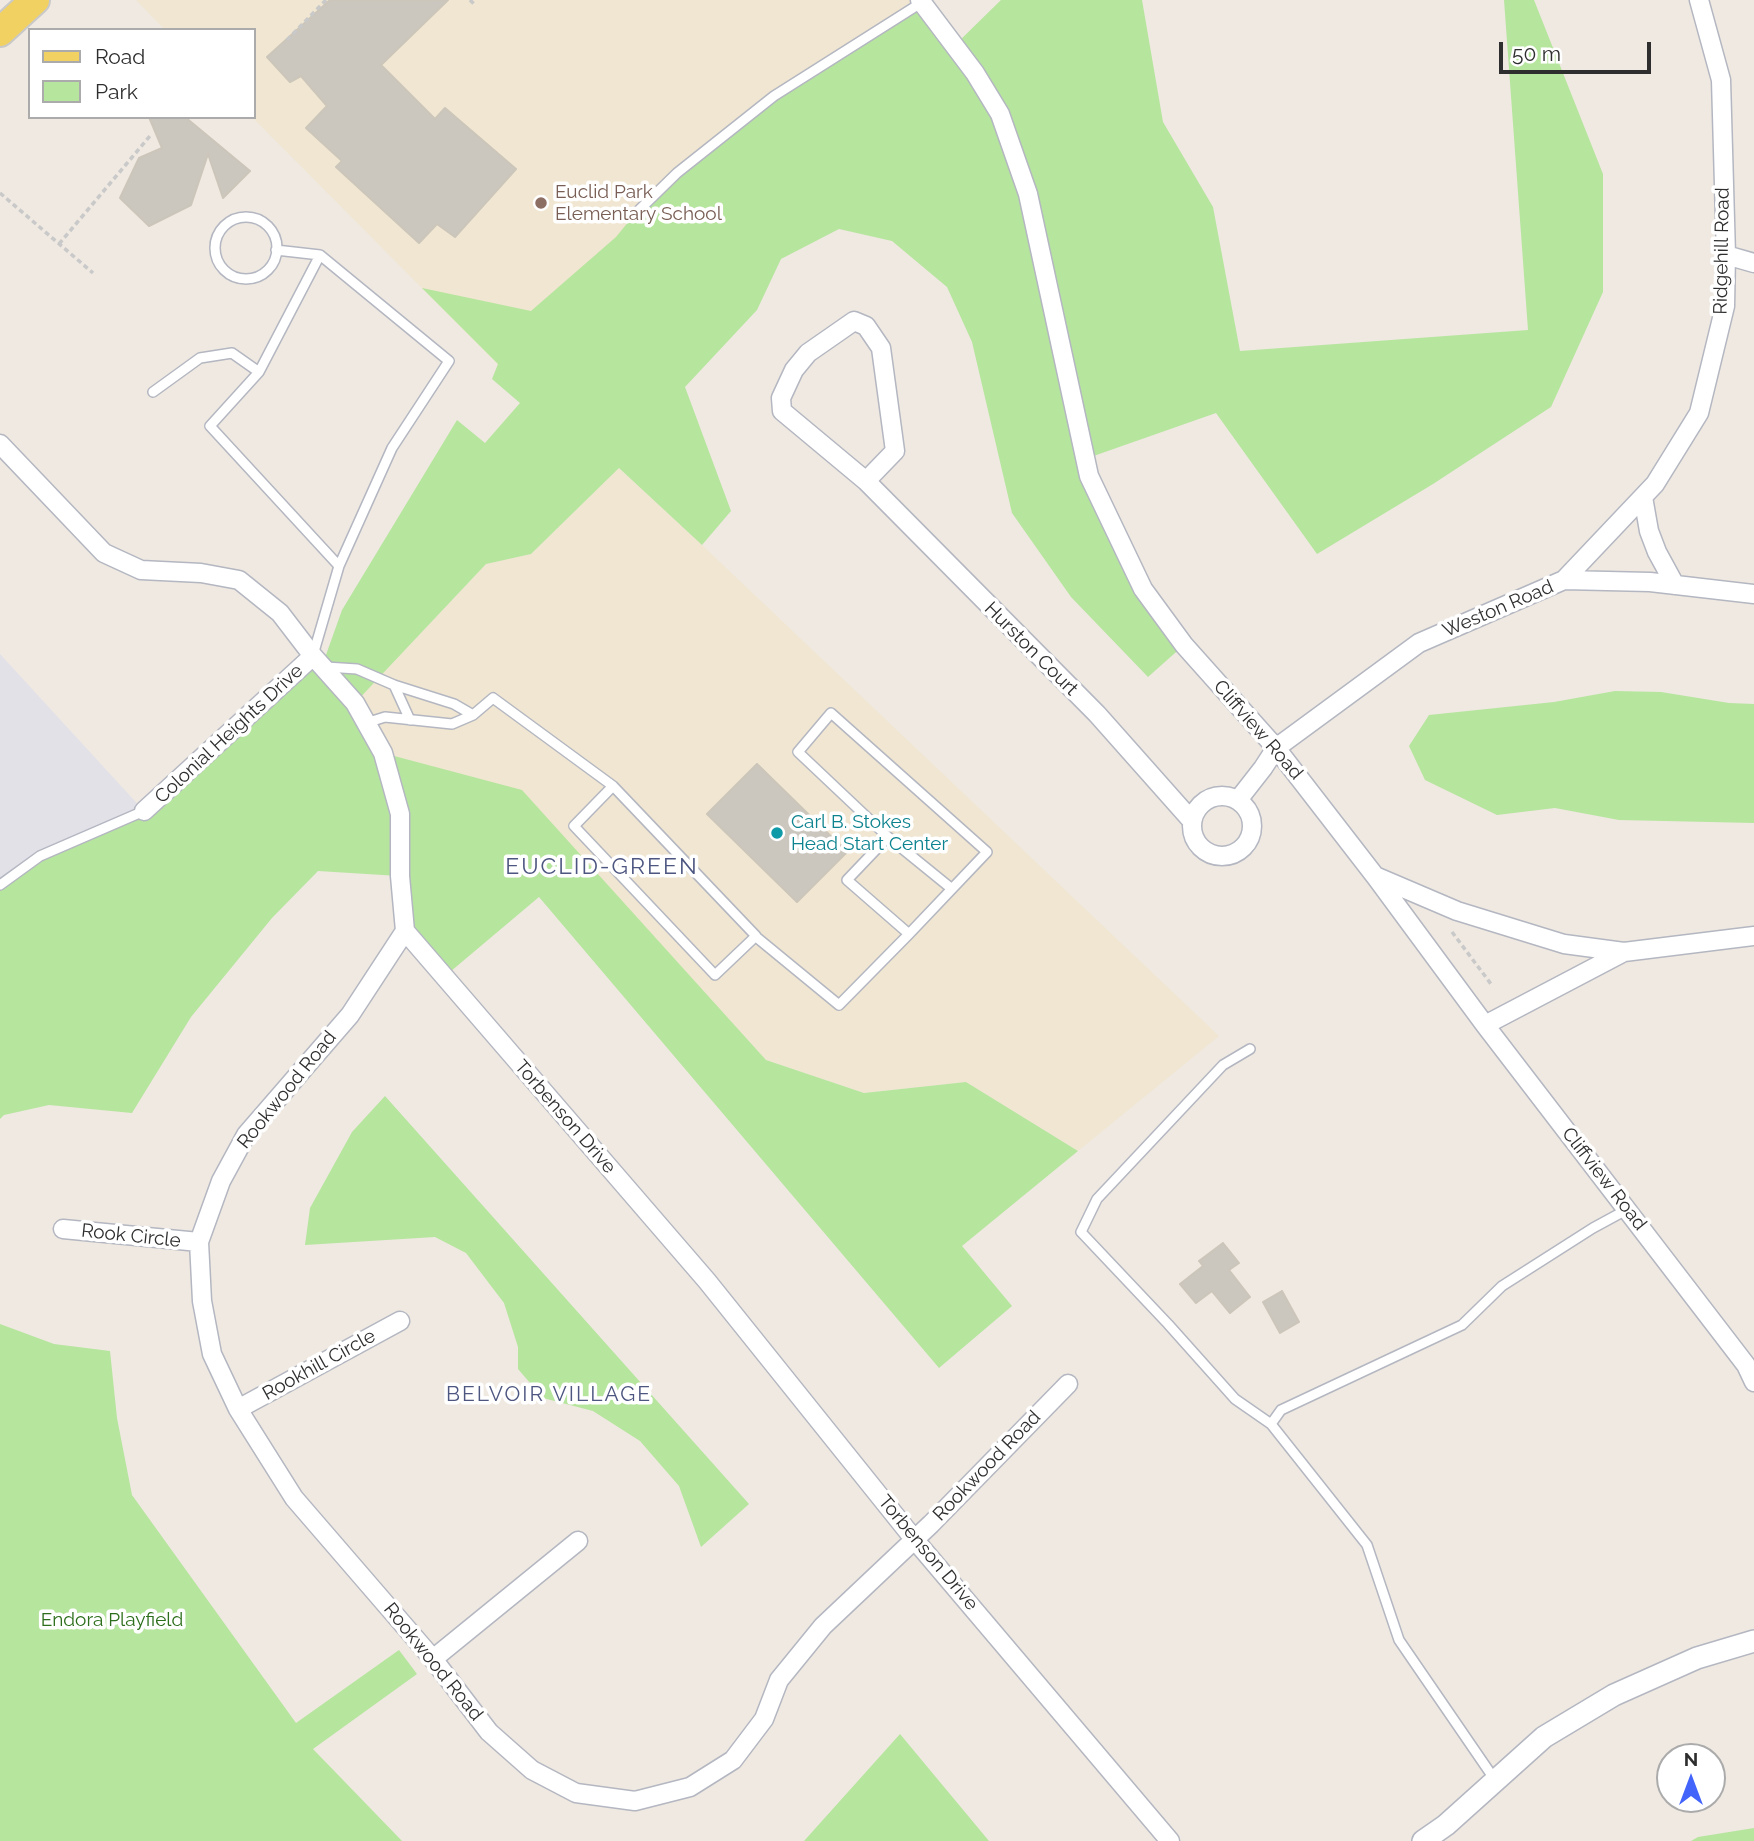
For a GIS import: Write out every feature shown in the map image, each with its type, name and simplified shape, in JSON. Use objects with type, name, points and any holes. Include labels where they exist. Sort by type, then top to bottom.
[{"type":"main road","points":[[0,32],[35,0]]},
{"type":"street","name":"Ridgehill Road","points":[[1564,580],[1655,484],[1699,414],[1725,306],[1721,80],[1699,0]]},
{"type":"street","name":"Cliffview Road","points":[[920,1],[975,73],[1000,114],[1028,194],[1089,476],[1143,589],[1184,645],[1276,748],[1376,876],[1485,1025],[1750,1363],[1754,1382]]},
{"type":"street","points":[[1726,255],[1754,263]]},
{"type":"street","name":"Hurston Court","points":[[866,481],[895,452],[881,348],[866,326],[854,321],[808,353],[801,361],[781,398],[782,411],[866,481],[1097,714],[1192,821],[1192,831],[1202,849],[1220,857],[1231,856],[1247,844],[1253,825],[1251,815],[1238,800]]},
{"type":"street","points":[[0,444],[104,553],[141,570],[201,573],[239,580],[280,613],[355,703],[383,753],[400,814],[400,876],[405,931]]},
{"type":"street","points":[[1643,497],[1649,531],[1675,585]]},
{"type":"street","name":"Weston Road","points":[[1276,748],[1419,643],[1564,580],[1650,582],[1754,594]]},
{"type":"street","name":"Colonial Heights Drive","points":[[144,811],[318,661]]},
{"type":"street","points":[[1192,821],[1201,804],[1209,799],[1228,797],[1238,800],[1276,748]]},
{"type":"street","points":[[1376,876],[1457,911],[1564,944],[1624,952],[1754,936]]},
{"type":"street","name":"Rookwood Road","points":[[405,931],[350,1014],[246,1135],[221,1181],[199,1242],[202,1301],[212,1354],[238,1409],[294,1498],[433,1659],[489,1732],[532,1770],[576,1793],[635,1801],[690,1787],[733,1760],[764,1719],[779,1680],[823,1626],[915,1539],[1068,1384]]},
{"type":"street","name":"Torbenson Drive","points":[[405,931],[707,1281],[915,1539],[1170,1841]]},
{"type":"street","points":[[1485,1025],[1624,952]]},
{"type":"street","name":"Rook Circle","points":[[63,1229],[199,1242]]},
{"type":"street","name":"Rookhill Circle","points":[[238,1409],[400,1321]]},
{"type":"street","points":[[433,1659],[578,1541]]},
{"type":"street","points":[[1423,1841],[1446,1825],[1544,1737],[1614,1695],[1697,1658],[1754,1641]]},
{"type":"lane","points":[[634,215],[677,173],[774,96],[920,1]]},
{"type":"lane","points":[[245,218],[255,219],[271,231],[276,250],[269,268],[251,279],[231,276],[217,261],[215,251],[219,232],[235,219],[245,218]]},
{"type":"lane","points":[[276,250],[320,256],[449,361],[392,448],[340,566],[318,661],[358,669],[394,685],[454,704],[473,715]]},
{"type":"lane","points":[[320,256],[260,372],[210,426],[340,566]]},
{"type":"lane","points":[[153,392],[200,358],[232,354],[260,372]]},
{"type":"lane","points":[[394,685],[411,720]]},
{"type":"lane","points":[[366,723],[385,717],[452,724],[473,715],[494,698],[613,786],[755,936],[839,1005],[952,889],[987,852],[831,713],[798,752],[888,837],[952,889]]},
{"type":"lane","points":[[613,786],[574,826],[715,975],[755,936]]},
{"type":"lane","points":[[0,885],[40,856],[144,811]]},
{"type":"lane","points":[[888,837],[848,880],[909,933]]},
{"type":"lane","points":[[1250,1049],[1223,1065],[1097,1199],[1080,1232],[1235,1399],[1271,1424],[1367,1545],[1399,1640],[1496,1781]]},
{"type":"lane","points":[[1271,1424],[1281,1410],[1461,1325],[1502,1286],[1628,1209]]},
{"type":"path","points":[[287,40],[326,0]]},
{"type":"path","points":[[470,0],[476,6]]},
{"type":"path","points":[[59,244],[150,136]]},
{"type":"path","points":[[0,193],[93,273]]},
{"type":"path","points":[[1452,932],[1490,984]]},
{"type":"shaded area","name":"Euclid Park Elementary School","points":[[136,0],[920,0],[539,406],[254,119],[256,28],[163,28]]},
{"type":"shaded area","points":[[619,468],[1219,1036],[1078,1151],[966,1082],[864,1093],[766,1060],[522,791],[383,753],[355,703],[486,564],[531,554]]},
{"type":"shaded area","points":[[0,654],[144,811],[0,885]]},
{"type":"green space","points":[[1001,0],[1142,0],[1163,122],[1213,207],[1240,351],[1528,330],[1504,0],[1534,0],[1603,174],[1603,292],[1551,407],[1433,484],[1317,554],[1216,413],[1085,459],[1089,476],[1184,645],[1148,677],[1071,597],[1012,513],[972,342],[947,287],[892,241],[839,229],[781,259],[757,310],[685,387],[731,511],[702,545],[619,468],[531,554],[486,564],[355,703],[383,753],[522,790],[766,1060],[864,1093],[966,1082],[1078,1151],[962,1246],[1012,1306],[939,1368],[539,897],[444,977],[405,931],[399,876],[318,871],[272,918],[191,1017],[132,1113],[49,1105],[4,1115],[0,1119],[0,885],[40,856],[144,811],[313,656],[322,666],[342,610],[457,420],[485,443],[520,403],[492,379],[498,364],[422,288],[531,311],[616,237],[634,215],[774,96],[921,3],[954,46]]},
{"type":"green space","points":[[1615,691],[1661,692],[1729,703],[1754,704],[1754,823],[1619,820],[1555,808],[1497,815],[1425,780],[1409,746],[1429,715],[1554,702]]},
{"type":"green space","points":[[385,1096],[749,1504],[701,1547],[679,1486],[640,1441],[593,1411],[543,1398],[518,1369],[518,1347],[504,1303],[466,1253],[435,1237],[305,1245],[310,1208],[352,1132]]},
{"type":"green space","name":"Endora Playfield","points":[[0,1324],[54,1344],[110,1351],[117,1418],[132,1495],[296,1723],[399,1650],[417,1674],[313,1749],[402,1841],[0,1841]]},
{"type":"green space","points":[[900,1734],[989,1841],[804,1841]]},
{"type":"green space","points":[[1754,1828],[1754,1841],[1691,1841],[1698,1837]]},
{"type":"building","points":[[330,0],[448,0],[381,65],[435,119],[445,108],[516,169],[455,237],[437,224],[419,243],[336,167],[342,161],[306,128],[327,106],[301,76],[290,82],[267,57]]},
{"type":"building","points":[[150,119],[187,119],[250,171],[223,198],[208,154],[191,205],[149,226],[120,198],[139,158],[162,148]]},
{"type":"building","name":"Carl B. Stokes Head Start Center","points":[[757,764],[847,852],[797,902],[707,814]]},
{"type":"building","points":[[1223,1243],[1239,1263],[1229,1270],[1250,1297],[1230,1313],[1212,1291],[1196,1303],[1180,1284],[1203,1266],[1199,1261]]},
{"type":"building","points":[[1282,1291],[1299,1322],[1280,1333],[1263,1302]]},
{"type":"place","name":"Euclid Park Elementary School","points":[[541,203]]},
{"type":"place","name":"Carl B. Stokes Head Start Center","points":[[777,833]]},
{"type":"district","name":"EUCLID-GREEN","points":[[602,867]]},
{"type":"district","name":"BELVOIR VILLAGE","points":[[549,1395]]}]
